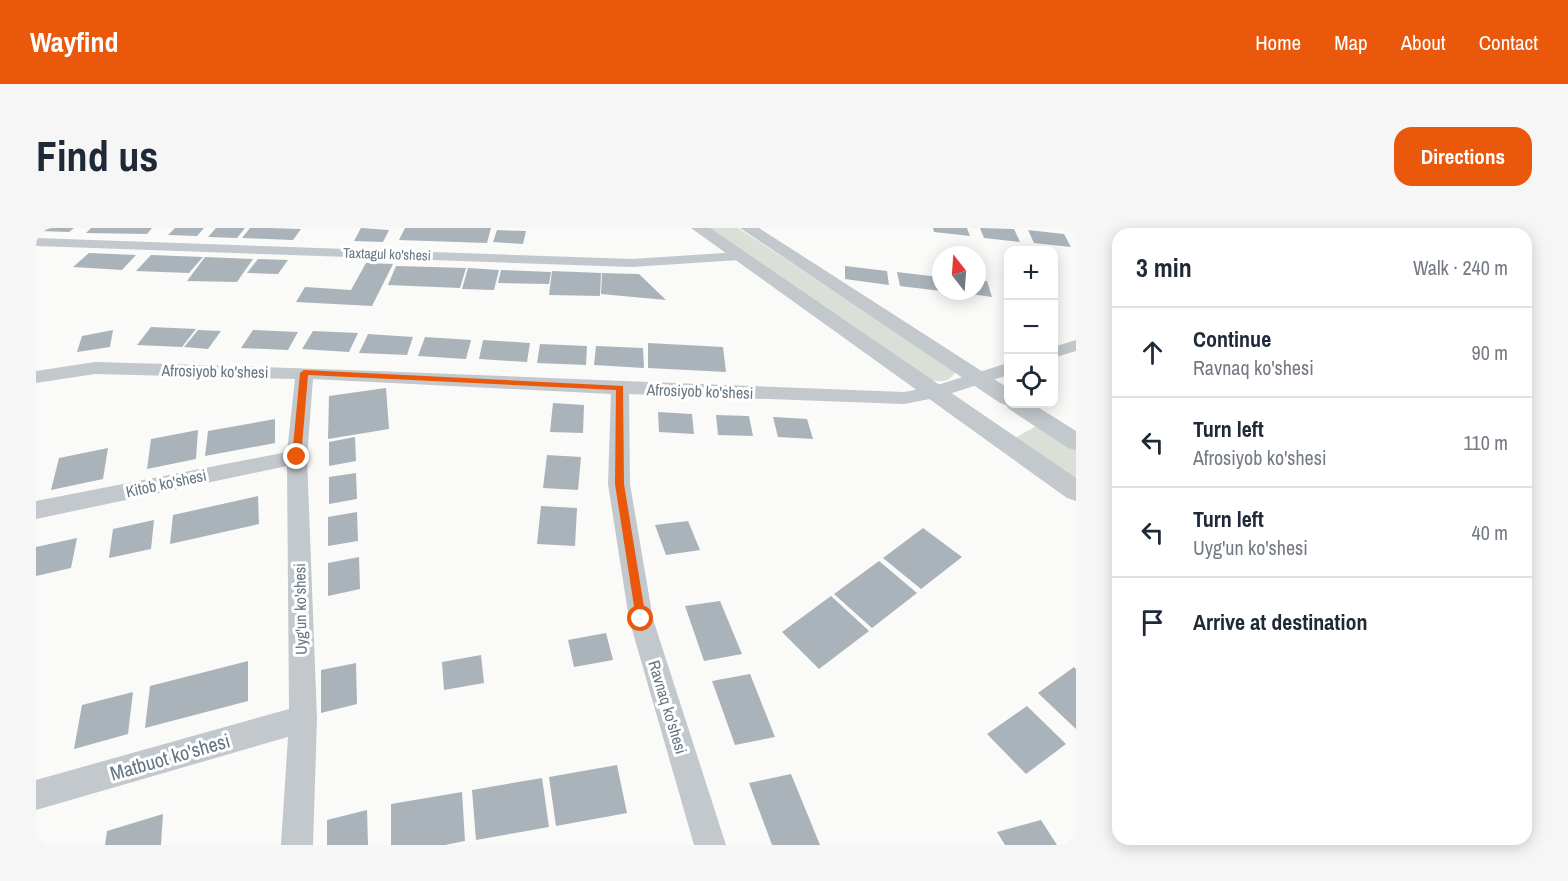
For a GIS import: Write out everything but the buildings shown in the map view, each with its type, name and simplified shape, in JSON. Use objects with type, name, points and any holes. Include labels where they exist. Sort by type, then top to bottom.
[{"type":"street","points":[[699,228],[1076,491]]},
{"type":"street","points":[[748,228],[1004,395]]},
{"type":"street","name":"Taxtagul ko'shesi","points":[[36,242],[632,263],[739,256]]},
{"type":"street","points":[[1058,351],[1076,345]]},
{"type":"street","name":"Afrosiyob ko'shesi","points":[[36,377],[95,368],[304,373],[620,388],[904,398],[933,393],[1004,370]]},
{"type":"street","name":"Uyg'un ko'shesi","points":[[297,845],[303,719],[297,457],[304,373]]},
{"type":"street","name":"Ravnaq ko'shesi","points":[[620,388],[619,484],[641,619],[710,845]]},
{"type":"street","points":[[1023,408],[1076,442]]},
{"type":"street","name":"Kitob ko'shesi","points":[[36,510],[297,457]]},
{"type":"street","name":"Matbuot ko'shesi","points":[[36,795],[303,719]]},
{"type":"shaded area","points":[[709,228],[738,228],[951,368],[955,373],[949,379],[942,381],[926,378]]},
{"type":"shaded area","points":[[1038,425],[1076,450],[1076,480],[1015,438]]},
{"type":"route","points":[[297,457],[304,373],[620,388],[619,484],[641,619]]}]
